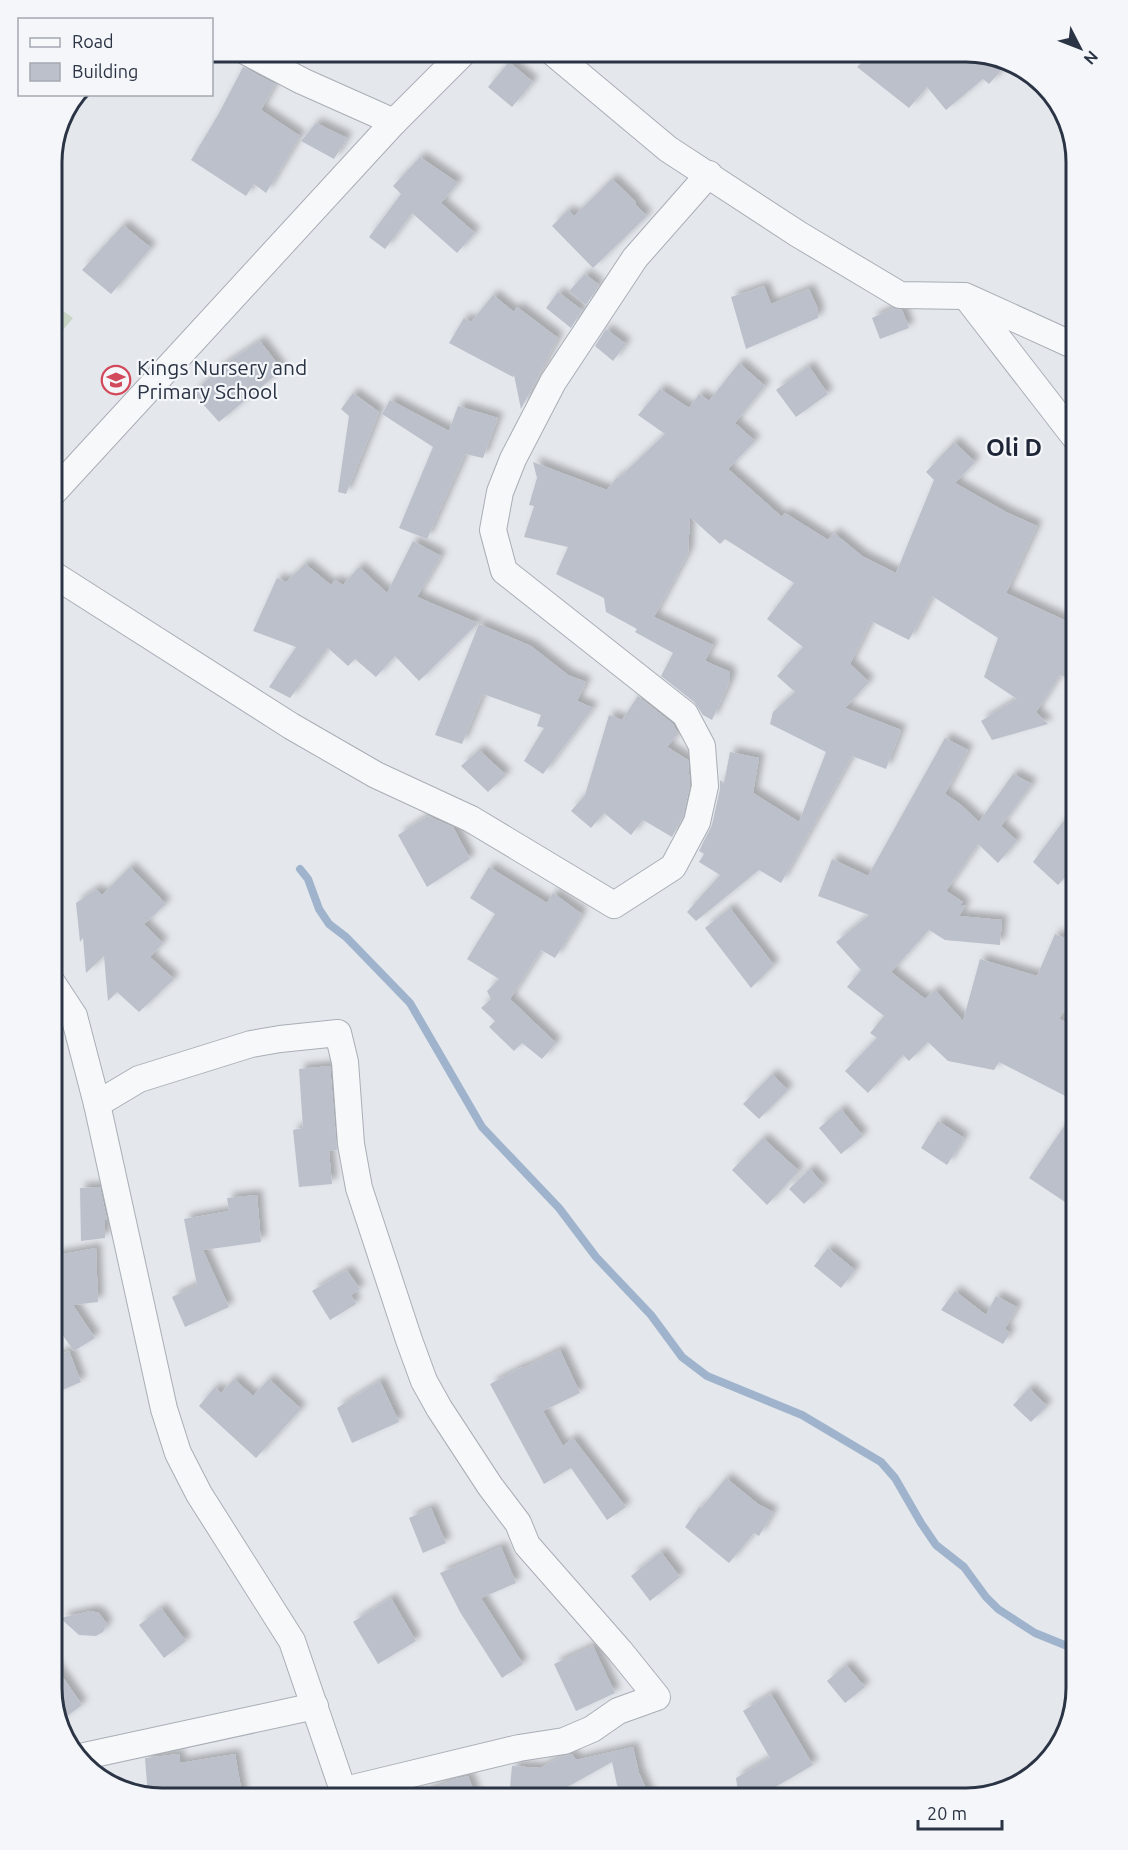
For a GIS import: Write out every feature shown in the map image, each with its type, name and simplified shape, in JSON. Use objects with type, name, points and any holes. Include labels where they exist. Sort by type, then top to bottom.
[{"type":"street","points":[[266,62],[302,81],[394,122]]},
{"type":"street","points":[[62,483],[394,122],[454,62]]},
{"type":"street","points":[[564,62],[668,149],[798,234],[900,295],[965,296],[1066,342]]},
{"type":"street","points":[[62,580],[291,726],[376,775],[471,819],[614,906],[673,867],[697,822],[705,786],[702,746],[685,714],[504,571],[493,530],[500,492],[513,459],[553,382],[635,258],[709,174]]},
{"type":"street","points":[[965,296],[1066,426]]},
{"type":"street","points":[[62,998],[74,1016],[97,1104],[164,1409],[178,1453],[199,1494],[292,1641],[343,1788]]},
{"type":"street","points":[[97,1104],[139,1079],[251,1044],[338,1034],[345,1062],[351,1144],[359,1188],[424,1381],[490,1486],[518,1523],[527,1545],[657,1696],[618,1711],[592,1729],[564,1741],[519,1748],[368,1788]]},
{"type":"street","points":[[87,1755],[315,1706]]},
{"type":"green space","points":[[62,310],[73,318],[62,331]]},
{"type":"building","points":[[509,62],[533,82],[512,107],[488,87]]},
{"type":"building","points":[[862,62],[973,62],[986,63],[1003,69],[989,84],[983,79],[946,110],[927,87],[909,108],[857,67]]},
{"type":"building","points":[[243,67],[275,84],[261,110],[300,136],[266,193],[254,184],[246,196],[191,160]]},
{"type":"building","points":[[316,123],[347,138],[334,159],[301,141]]},
{"type":"building","points":[[420,157],[458,183],[441,203],[475,233],[457,253],[412,213],[385,249],[369,237],[401,194],[393,186]]},
{"type":"building","points":[[612,179],[647,216],[593,268],[552,226],[568,210],[574,216]]},
{"type":"building","points":[[123,225],[151,248],[111,294],[82,270]]},
{"type":"building","points":[[585,274],[599,285],[586,305],[569,291]]},
{"type":"building","points":[[764,286],[771,304],[809,289],[818,309],[818,318],[746,349],[731,297]]},
{"type":"building","points":[[558,292],[582,310],[571,328],[546,308]]},
{"type":"building","points":[[493,295],[514,312],[517,307],[558,338],[521,409],[514,375],[513,377],[449,343],[464,318],[471,322]]},
{"type":"building","points":[[894,308],[902,310],[909,328],[880,339],[872,318]]},
{"type":"building","points":[[606,329],[626,344],[613,361],[595,346]]},
{"type":"building","points":[[260,341],[282,370],[219,422],[193,393],[222,366]]},
{"type":"building","points":[[739,363],[765,386],[735,423],[755,441],[728,469],[782,517],[785,513],[828,540],[834,533],[862,556],[896,573],[934,480],[926,472],[954,442],[975,462],[955,483],[1006,512],[1037,526],[1006,593],[1066,621],[1066,677],[1060,675],[1036,712],[1048,724],[992,740],[981,721],[1017,699],[984,677],[998,638],[932,596],[909,640],[871,621],[850,664],[869,682],[845,708],[901,730],[886,769],[852,756],[781,883],[759,870],[696,921],[687,912],[720,875],[699,862],[704,854],[699,851],[712,825],[720,780],[724,783],[730,752],[759,758],[753,793],[799,822],[826,752],[770,724],[773,712],[795,692],[777,676],[803,647],[767,619],[794,583],[725,539],[720,544],[690,517],[688,553],[654,617],[713,645],[705,661],[730,672],[730,681],[712,720],[703,715],[694,702],[661,676],[673,653],[635,632],[637,629],[606,612],[604,598],[556,574],[568,547],[524,537],[534,506],[529,505],[537,478],[533,462],[607,490],[617,477],[619,478],[665,434],[638,415],[660,389],[689,408],[699,394],[709,401]]},
{"type":"building","points":[[809,366],[828,394],[796,417],[776,390]]},
{"type":"building","points":[[353,393],[379,412],[346,494],[338,492],[349,416],[341,409]]},
{"type":"building","points":[[390,400],[449,431],[458,406],[498,418],[483,458],[465,454],[427,539],[399,528],[433,447],[382,414]]},
{"type":"building","points":[[413,541],[441,556],[417,597],[478,623],[419,681],[395,656],[376,677],[355,659],[348,666],[328,648],[290,698],[269,687],[296,647],[253,631],[277,578],[286,582],[305,564],[331,585],[335,580],[343,585],[359,567],[387,593]]},
{"type":"building","points":[[479,624],[531,646],[568,675],[586,682],[577,701],[593,708],[543,774],[524,761],[544,728],[537,726],[541,715],[483,694],[462,744],[435,735]]},
{"type":"building","points":[[638,696],[673,724],[678,734],[667,747],[688,760],[689,771],[686,778],[689,774],[690,785],[683,817],[672,837],[643,820],[631,835],[604,813],[591,828],[571,811],[585,795],[609,715],[622,720]]},
{"type":"building","points":[[945,738],[968,750],[945,794],[960,804],[979,822],[1013,774],[1032,784],[1001,826],[1017,841],[998,863],[978,844],[946,891],[963,902],[960,905],[966,905],[959,916],[1002,920],[1000,945],[945,940],[929,930],[891,972],[925,999],[935,990],[963,1021],[980,959],[1037,976],[1055,934],[1066,938],[1066,1007],[1059,1019],[1066,1022],[1066,1096],[999,1062],[994,1070],[948,1061],[928,1042],[909,1061],[903,1055],[868,1093],[845,1071],[877,1038],[870,1033],[884,1016],[847,987],[861,970],[836,942],[869,915],[818,896],[832,859],[868,876]]},
{"type":"building","points":[[479,750],[506,775],[488,792],[461,766]]},
{"type":"building","points":[[428,816],[453,827],[470,859],[427,887],[398,835]]},
{"type":"building","points":[[1066,818],[1066,877],[1058,885],[1033,862]]},
{"type":"building","points":[[130,867],[166,904],[144,924],[163,943],[150,957],[174,979],[139,1012],[117,992],[108,1001],[104,956],[86,973],[83,938],[80,942],[76,903],[96,889],[102,895]]},
{"type":"building","points":[[489,867],[547,903],[553,893],[582,914],[555,958],[541,950],[510,999],[556,1043],[542,1059],[522,1043],[514,1051],[489,1027],[495,1021],[481,1008],[491,999],[487,991],[499,979],[467,959],[495,914],[470,898]]},
{"type":"building","points":[[730,908],[774,965],[751,988],[705,928]]},
{"type":"building","points":[[330,1066],[337,1150],[329,1151],[332,1184],[299,1187],[293,1130],[303,1128],[299,1069]]},
{"type":"building","points":[[772,1074],[788,1090],[759,1119],[743,1104]]},
{"type":"building","points":[[841,1109],[863,1136],[841,1154],[819,1128]]},
{"type":"building","points":[[938,1121],[964,1138],[947,1165],[921,1148]]},
{"type":"building","points":[[1066,1123],[1066,1203],[1029,1178]]},
{"type":"building","points":[[763,1138],[799,1171],[767,1205],[732,1170]]},
{"type":"building","points":[[810,1169],[824,1185],[804,1204],[789,1189]]},
{"type":"building","points":[[100,1187],[107,1220],[105,1220],[105,1238],[81,1241],[80,1188]]},
{"type":"building","points":[[257,1195],[261,1242],[203,1250],[229,1307],[185,1327],[172,1297],[197,1285],[184,1219],[229,1211],[227,1198]]},
{"type":"building","points":[[96,1248],[98,1302],[73,1305],[95,1338],[74,1351],[62,1334],[62,1254]]},
{"type":"building","points":[[828,1248],[855,1270],[841,1288],[814,1266]]},
{"type":"building","points":[[347,1270],[360,1289],[351,1295],[356,1304],[330,1320],[312,1291]]},
{"type":"building","points":[[955,1291],[986,1315],[996,1296],[1017,1307],[1005,1329],[1010,1333],[1003,1344],[941,1310]]},
{"type":"building","points":[[560,1350],[580,1393],[543,1411],[563,1446],[573,1438],[626,1507],[607,1520],[571,1468],[544,1484],[490,1384]]},
{"type":"building","points":[[69,1351],[81,1382],[62,1390],[62,1354]]},
{"type":"building","points":[[234,1379],[253,1396],[269,1379],[301,1409],[256,1458],[199,1406],[215,1387],[221,1393]]},
{"type":"building","points":[[380,1381],[399,1422],[352,1443],[337,1408]]},
{"type":"building","points":[[1029,1388],[1047,1406],[1031,1422],[1013,1405]]},
{"type":"building","points":[[726,1478],[758,1504],[773,1512],[759,1536],[754,1533],[729,1563],[685,1527],[700,1506],[701,1508]]},
{"type":"building","points":[[431,1508],[446,1543],[423,1553],[409,1518]]},
{"type":"building","points":[[501,1547],[516,1583],[481,1598],[523,1664],[502,1678],[460,1612],[440,1573]]},
{"type":"building","points":[[661,1552],[680,1577],[650,1601],[631,1576]]},
{"type":"building","points":[[391,1598],[416,1641],[378,1664],[353,1622]]},
{"type":"building","points":[[161,1608],[186,1641],[164,1658],[139,1625]]},
{"type":"building","points":[[91,1611],[99,1613],[107,1624],[103,1632],[96,1636],[79,1635],[62,1618]]},
{"type":"building","points":[[593,1646],[615,1693],[576,1711],[554,1664]]},
{"type":"building","points":[[846,1665],[865,1687],[845,1703],[827,1681]]},
{"type":"building","points":[[62,1676],[82,1705],[66,1717],[62,1701]]},
{"type":"building","points":[[771,1694],[813,1765],[774,1788],[737,1788],[736,1778],[770,1758],[743,1711]]},
{"type":"building","points":[[633,1747],[639,1773],[646,1788],[618,1788],[612,1762],[566,1788],[510,1788],[512,1766],[540,1768],[572,1754],[576,1760]]},
{"type":"building","points":[[179,1754],[180,1763],[235,1754],[241,1788],[147,1787],[145,1758]]},
{"type":"building","points":[[468,1776],[473,1788],[435,1788]]},
{"type":"waterway","points":[[300,869],[308,879],[319,909],[329,924],[346,937],[410,1003],[482,1127],[559,1208],[596,1257],[651,1315],[682,1357],[707,1376],[802,1415],[881,1462],[895,1478],[936,1545],[964,1567],[998,1609],[1035,1633],[1066,1646]]},
{"type":"place","name":"Kings Nursery and Primary School","points":[[116,380]]},
{"type":"district","name":"Oli D","points":[[1014,448]]}]
